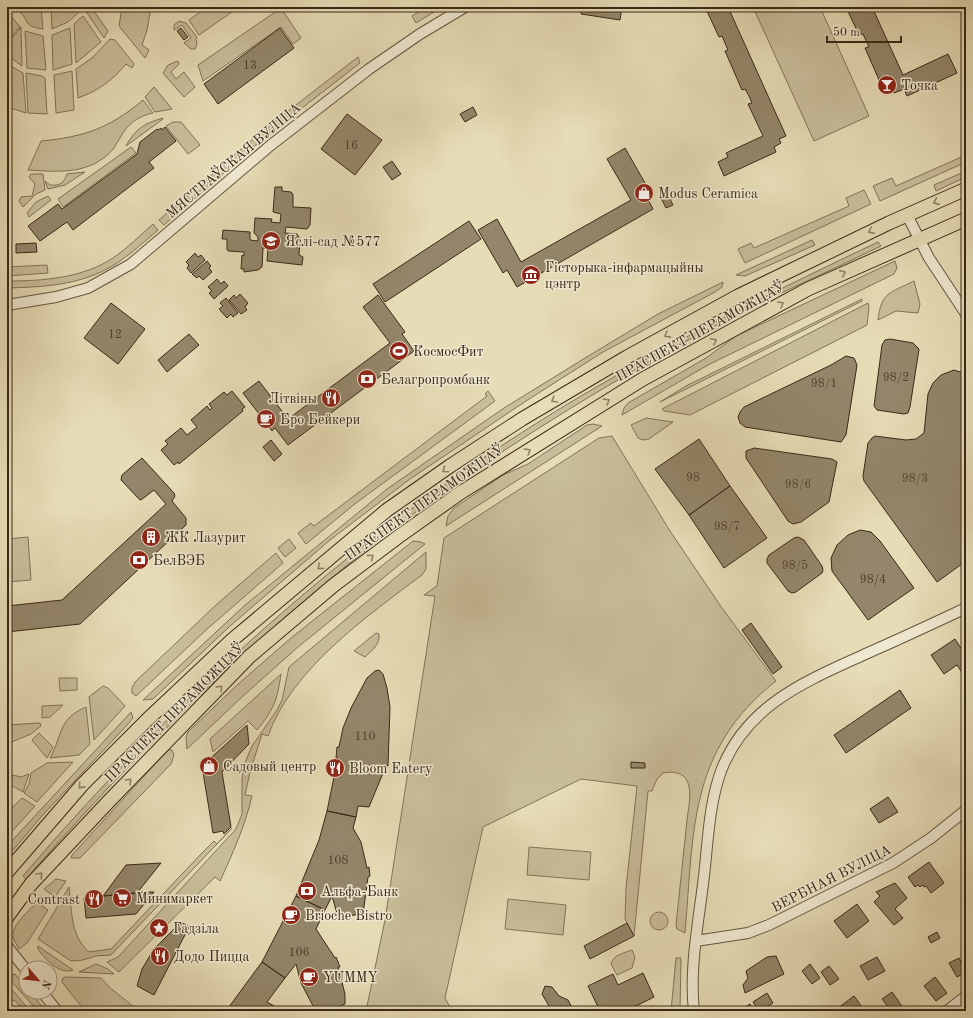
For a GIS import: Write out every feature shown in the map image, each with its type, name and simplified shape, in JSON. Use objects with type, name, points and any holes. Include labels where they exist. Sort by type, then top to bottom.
[{"type":"main road","name":"ПРАСПЕКТ ПЕРАМОЖЦАЎ","points":[[7,872],[82,785],[148,718],[232,640],[387,510],[516,424],[627,357],[738,296],[907,215],[966,189]]},
{"type":"main road","name":"ПРАСПЕКТ ПЕРАМОЖЦАЎ","points":[[7,917],[31,884],[110,800],[249,657],[334,585],[398,537],[466,490],[643,379],[808,289],[966,219]]},
{"type":"street","name":"МЯСТРАЎСКАЯ ВУЛІЦА","points":[[7,305],[56,297],[88,288],[131,264],[277,140],[369,69],[420,34],[465,7]]},
{"type":"street","points":[[907,215],[929,258],[966,314]]},
{"type":"street","points":[[694,1011],[693,991],[696,941],[710,818],[721,772],[727,758],[743,733],[755,718],[792,688],[966,608]]},
{"type":"street","name":"ВЕРБНАЯ ВУЛІЦА","points":[[696,941],[748,933],[768,925],[894,863],[918,847],[966,810]]},
{"type":"street","points":[[7,946],[18,960]]},
{"type":"street","points":[[947,1011],[966,996]]},
{"type":"street","points":[[48,1000],[57,1011]]},
{"type":"shaded area","points":[[7,7],[41,7],[43,29],[29,25],[18,10],[9,10]]},
{"type":"shaded area","points":[[51,7],[76,7],[79,12],[68,22],[52,29]]},
{"type":"shaded area","points":[[83,7],[91,7],[108,31],[104,38]]},
{"type":"shaded area","points":[[122,7],[151,7],[147,30],[142,45],[149,50],[145,58],[119,26]]},
{"type":"shaded area","points":[[207,7],[239,7],[199,35],[189,20]]},
{"type":"shaded area","points":[[427,7],[442,7],[416,23],[412,16]]},
{"type":"shaded area","points":[[753,7],[820,7],[869,116],[814,141]]},
{"type":"shaded area","points":[[281,8],[301,38],[293,44],[281,27],[203,81],[198,65]]},
{"type":"shaded area","points":[[7,11],[20,27],[7,41]]},
{"type":"shaded area","points":[[83,16],[101,42],[76,63],[74,24]]},
{"type":"shaded area","points":[[179,21],[186,23],[197,37],[195,49],[191,49],[184,43],[191,38],[182,25],[174,30],[174,25]]},
{"type":"shaded area","points":[[21,27],[22,66],[7,55],[7,44]]},
{"type":"shaded area","points":[[70,28],[72,64],[53,70],[52,35]]},
{"type":"shaded area","points":[[25,31],[43,36],[46,70],[27,68]]},
{"type":"shaded area","points":[[110,39],[115,40],[134,64],[132,68],[126,64],[105,84],[78,98],[76,69],[92,58]]},
{"type":"shaded area","points":[[358,57],[360,63],[270,133],[164,225],[159,220],[261,132]]},
{"type":"shaded area","points":[[178,61],[179,64],[171,72],[176,79],[184,72],[195,87],[184,97],[163,73],[168,65]]},
{"type":"shaded area","points":[[7,64],[23,73],[26,113],[7,107]]},
{"type":"shaded area","points":[[72,71],[74,110],[56,113],[54,75]]},
{"type":"shaded area","points":[[26,73],[45,78],[47,114],[28,113]]},
{"type":"shaded area","points":[[154,87],[172,109],[155,112],[145,97]]},
{"type":"shaded area","points":[[143,100],[153,113],[142,116],[134,121],[123,133],[114,148],[96,163],[74,170],[28,170],[41,141],[70,137],[96,130],[119,118]]},
{"type":"shaded area","points":[[163,118],[126,146],[137,131],[151,122]]},
{"type":"shaded area","points":[[173,122],[181,122],[200,145],[188,154],[166,126]]},
{"type":"shaded area","points":[[131,147],[136,153],[63,207],[58,199]]},
{"type":"shaded area","points":[[966,155],[966,162],[880,201],[873,186],[892,178],[896,186]]},
{"type":"shaded area","points":[[966,171],[966,177],[936,191],[934,185]]},
{"type":"shaded area","points":[[85,172],[65,185],[48,189],[45,181],[50,185],[56,185],[63,182],[67,174]]},
{"type":"shaded area","points":[[31,174],[43,174],[45,190],[36,194],[23,207],[19,201],[21,197],[32,196],[35,184],[29,177]]},
{"type":"shaded area","points":[[864,190],[871,204],[745,263],[738,249],[751,243],[754,248],[849,206],[846,198]]},
{"type":"shaded area","points":[[48,196],[51,200],[29,217],[27,213],[36,202]]},
{"type":"shaded area","points":[[153,224],[158,230],[126,257],[101,272],[76,281],[62,284],[7,288],[7,281],[62,277],[89,270],[101,265],[124,250]]},
{"type":"shaded area","points":[[812,240],[815,245],[745,276],[736,275]]},
{"type":"shaded area","points":[[878,242],[881,246],[740,313],[624,376],[539,428],[443,492],[378,541],[315,592],[254,645],[136,758],[26,879],[23,876],[84,806],[148,739],[214,675],[282,613],[353,554],[426,498],[502,445],[617,375],[802,278]]},
{"type":"shaded area","points":[[895,261],[897,268],[894,274],[708,365],[622,415],[624,408],[628,403],[706,358],[736,336]]},
{"type":"shaded area","points":[[47,265],[48,273],[7,276],[7,267]]},
{"type":"shaded area","points":[[914,281],[920,304],[918,313],[896,311],[878,320],[879,311],[888,294]]},
{"type":"shaded area","points":[[723,282],[722,287],[715,292],[603,352],[526,401],[410,479],[330,540],[229,627],[153,699],[143,700],[244,606],[387,489],[504,408],[590,355],[658,314]]},
{"type":"shaded area","points":[[862,299],[862,301],[660,402],[686,386]]},
{"type":"shaded area","points":[[868,303],[867,325],[690,415],[664,411],[662,409]]},
{"type":"shaded area","points":[[488,391],[495,401],[356,503],[306,544],[298,533],[311,523],[314,526],[487,396],[485,394]]},
{"type":"shaded area","points":[[646,418],[673,422],[649,439],[643,440],[638,438],[631,425]]},
{"type":"shaded area","points":[[593,424],[602,426],[446,526],[448,516],[454,508],[503,475],[528,464],[587,425]]},
{"type":"shaded area","points":[[612,436],[670,531],[722,608],[776,681],[747,707],[726,735],[711,764],[701,795],[695,827],[685,933],[677,929],[676,925],[690,792],[686,779],[678,773],[663,773],[657,779],[652,791],[648,791],[634,936],[625,919],[626,888],[637,786],[581,779],[483,827],[445,998],[452,1011],[366,1011],[385,920],[435,596],[424,595],[437,586],[444,538],[599,438]]},
{"type":"shaded area","points":[[28,537],[31,580],[7,582],[7,539]]},
{"type":"shaded area","points":[[289,539],[296,548],[285,557],[278,548]]},
{"type":"shaded area","points":[[413,541],[425,544],[298,647],[187,749],[186,737],[188,732],[236,686],[291,638]]},
{"type":"shaded area","points":[[426,552],[426,569],[422,575],[378,608],[333,646],[312,667],[294,689],[279,712],[268,736],[262,734],[250,772],[245,795],[252,796],[246,818],[230,860],[220,881],[215,877],[119,972],[107,962],[118,957],[236,829],[242,814],[242,780],[244,765],[252,746],[277,710],[282,700],[289,667]]},
{"type":"shaded area","points":[[276,553],[283,563],[206,630],[136,696],[132,693],[132,688],[135,682],[217,604]]},
{"type":"shaded area","points":[[376,633],[379,634],[377,644],[365,657],[354,651]]},
{"type":"shaded area","points":[[281,674],[274,704],[257,730],[248,721],[213,752],[210,739]]},
{"type":"shaded area","points":[[59,678],[77,678],[77,690],[60,691]]},
{"type":"shaded area","points":[[103,686],[108,688],[125,706],[94,740],[89,697]]},
{"type":"shaded area","points":[[63,705],[50,717],[42,718],[42,706]]},
{"type":"shaded area","points":[[86,707],[90,744],[79,755],[50,758],[62,728],[66,722],[70,717]]},
{"type":"shaded area","points":[[131,712],[133,718],[128,724],[41,817],[15,848],[7,854],[8,845]]},
{"type":"shaded area","points":[[40,723],[41,726],[31,734],[7,744],[7,725]]},
{"type":"shaded area","points":[[39,733],[53,747],[47,758],[32,740]]},
{"type":"shaded area","points":[[168,750],[172,750],[174,755],[171,764],[80,858],[71,858],[72,855]]},
{"type":"shaded area","points":[[73,762],[37,802],[24,793],[29,784],[31,773],[47,763]]},
{"type":"shaded area","points":[[29,774],[23,792],[9,784],[13,775],[21,777]]},
{"type":"shaded area","points":[[22,798],[35,806],[7,837],[7,813]]},
{"type":"shaded area","points":[[214,841],[217,844],[111,955],[96,956],[83,960],[71,961],[38,939],[69,887],[73,922],[78,938],[83,946],[89,952],[111,949]]},
{"type":"shaded area","points":[[529,847],[591,852],[589,880],[527,875]]},
{"type":"shaded area","points":[[56,879],[66,881],[55,897],[44,889]]},
{"type":"shaded area","points":[[508,899],[566,905],[563,935],[505,929]]},
{"type":"shaded area","points":[[37,902],[48,910],[27,943],[19,949],[13,937],[13,932],[22,918]]},
{"type":"shaded area","points":[[659,912],[665,915],[668,921],[665,927],[659,930],[653,927],[650,921],[653,915]]},
{"type":"shaded area","points":[[38,946],[73,970],[68,971],[58,968],[58,960],[47,960],[38,949]]},
{"type":"shaded area","points":[[632,950],[635,957],[632,968],[617,975],[611,964],[612,961],[619,955]]},
{"type":"shaded area","points":[[676,958],[681,958],[680,1011],[671,1011]]},
{"type":"shaded area","points":[[96,964],[108,969],[114,974],[79,972]]},
{"type":"shaded area","points":[[15,974],[18,978],[18,989],[11,981],[12,975]]},
{"type":"shaded area","points":[[63,978],[101,978],[109,987],[139,1011],[85,1011],[62,982]]},
{"type":"shaded area","points":[[7,987],[15,993],[18,997],[18,1000],[21,1000],[30,1011],[26,1011],[15,1001],[7,998]]},
{"type":"shaded area","points":[[28,1000],[37,1000],[46,1011],[38,1011]]},
{"type":"building","points":[[582,7],[622,7],[620,20],[581,14]]},
{"type":"building","points":[[705,7],[728,7],[786,136],[779,139],[781,143],[774,147],[776,152],[724,176],[718,162],[728,157],[726,153],[763,136],[748,104],[752,103],[749,96],[745,89],[742,90],[725,51],[728,50],[722,36],[719,37]]},
{"type":"building","points":[[846,7],[872,7],[903,75],[948,54],[957,73],[907,96],[904,89],[894,93],[891,88],[884,91],[865,48],[869,47],[863,34],[859,35]]},
{"type":"building","points":[[181,28],[188,37],[184,40],[177,31]]},
{"type":"building","points":[[280,28],[294,48],[218,104],[204,84]]},
{"type":"building","points":[[473,107],[477,115],[465,122],[460,114]]},
{"type":"building","points":[[347,114],[382,140],[355,175],[321,149]]},
{"type":"building","points":[[165,127],[176,141],[149,162],[154,168],[73,230],[67,222],[40,241],[28,226],[58,204],[62,209],[137,154],[140,142],[157,129],[158,130],[161,128],[162,130]]},
{"type":"building","points":[[625,148],[649,190],[644,192],[653,209],[517,287],[507,270],[503,273],[478,230],[497,219],[521,262],[631,200],[607,159]]},
{"type":"building","points":[[392,161],[401,174],[392,180],[383,167]]},
{"type":"building","points":[[275,187],[282,187],[282,191],[291,192],[293,194],[293,207],[311,208],[310,225],[307,229],[286,227],[285,233],[297,234],[300,239],[299,255],[303,257],[302,265],[267,261],[268,248],[263,248],[262,267],[258,270],[244,272],[244,269],[241,269],[242,255],[244,256],[244,252],[228,251],[227,239],[222,239],[223,230],[250,232],[250,240],[258,241],[258,237],[254,233],[255,218],[272,219],[271,222],[280,223],[281,214],[273,212]]},
{"type":"building","points":[[667,193],[673,205],[666,208],[660,196]]},
{"type":"building","points":[[469,221],[481,239],[385,302],[373,284]]},
{"type":"building","points":[[36,243],[37,252],[16,253],[16,244]]},
{"type":"building","points":[[195,253],[198,257],[201,255],[205,260],[191,273],[187,268],[189,265],[186,262]]},
{"type":"building","points":[[207,261],[211,266],[209,268],[212,272],[203,280],[199,276],[197,278],[192,274]]},
{"type":"building","points":[[217,279],[221,284],[224,281],[228,286],[214,299],[209,293],[212,291],[208,287]]},
{"type":"building","points":[[240,294],[248,303],[245,307],[247,310],[241,314],[229,300],[234,295],[236,298]]},
{"type":"building","points":[[378,295],[405,332],[402,334],[414,351],[288,445],[275,428],[272,431],[243,393],[259,381],[288,419],[390,343],[363,307]]},
{"type":"building","points":[[226,298],[238,313],[233,317],[231,314],[227,318],[219,309],[223,306],[220,303]]},
{"type":"building","points":[[111,303],[145,329],[118,364],[84,338]]},
{"type":"building","points":[[189,334],[199,345],[167,372],[158,360]]},
{"type":"building","points":[[890,339],[913,343],[919,349],[910,407],[908,413],[904,414],[877,410],[874,406],[882,345],[885,340]]},
{"type":"building","points":[[846,356],[854,358],[857,365],[846,435],[841,442],[745,427],[740,423],[738,417],[744,407],[831,365]]},
{"type":"building","points":[[954,370],[966,374],[966,561],[937,582],[864,481],[863,476],[868,443],[872,438],[875,436],[906,440],[916,439],[924,433],[928,394],[933,383],[941,375]]},
{"type":"building","points":[[232,391],[245,407],[242,409],[243,411],[179,464],[178,462],[174,465],[161,450],[168,444],[165,441],[181,428],[187,435],[197,427],[191,420],[207,406],[210,410],[212,408],[209,404],[224,392],[227,395]]},
{"type":"building","points":[[699,439],[730,486],[689,515],[655,469]]},
{"type":"building","points":[[271,440],[282,454],[274,461],[263,447]]},
{"type":"building","points":[[754,448],[832,459],[837,462],[829,502],[801,522],[793,524],[788,521],[746,458],[746,451]]},
{"type":"building","name":"ЖК Лазурит","points":[[142,458],[174,493],[175,496],[172,501],[186,518],[186,525],[80,624],[7,632],[7,606],[62,600],[166,504],[154,490],[141,500],[139,499],[121,480],[122,475]]},
{"type":"building","points":[[730,486],[767,538],[724,568],[689,515]]},
{"type":"building","points":[[860,530],[871,532],[880,541],[914,588],[868,620],[832,571],[831,558],[837,545],[848,535]]},
{"type":"building","points":[[798,537],[804,540],[822,566],[823,570],[822,573],[796,592],[792,593],[788,591],[767,563],[767,559],[769,555],[794,538]]},
{"type":"building","points":[[751,623],[782,667],[773,674],[742,630]]},
{"type":"building","points":[[955,639],[966,656],[965,677],[957,665],[944,674],[931,655]]},
{"type":"building","points":[[379,670],[383,674],[390,707],[388,766],[386,766],[369,807],[358,806],[356,817],[327,811],[338,758],[336,758],[337,747],[339,747],[343,728],[351,708],[367,678],[375,671]]},
{"type":"building","points":[[900,690],[911,708],[846,753],[834,735]]},
{"type":"building","points":[[247,725],[249,744],[222,772],[231,827],[224,834],[223,831],[213,833],[202,766]]},
{"type":"building","points":[[631,762],[645,763],[645,768],[631,768]]},
{"type":"building","points":[[888,797],[898,812],[879,823],[870,809]]},
{"type":"building","points":[[327,811],[356,817],[353,828],[361,842],[367,868],[369,867],[370,876],[368,877],[363,914],[338,917],[332,896],[325,910],[296,896],[319,840]]},
{"type":"building","points":[[929,862],[944,883],[931,893],[926,886],[924,887],[922,885],[920,887],[918,885],[915,887],[908,877]]},
{"type":"building","points":[[161,863],[137,893],[103,896],[126,865]]},
{"type":"building","points":[[895,883],[907,898],[895,909],[903,918],[894,925],[874,902],[880,896],[876,892]]},
{"type":"building","points":[[154,892],[136,914],[86,918],[84,898]]},
{"type":"building","points":[[296,896],[325,910],[316,929],[335,958],[336,957],[340,967],[338,967],[345,994],[345,1004],[328,1011],[319,1011],[313,1006],[301,983],[296,964],[285,978],[262,962]]},
{"type":"building","points":[[857,904],[869,921],[847,938],[834,921]]},
{"type":"building","points":[[181,922],[189,927],[154,995],[137,986],[142,969],[154,949]]},
{"type":"building","points":[[627,923],[634,936],[590,959],[584,946]]},
{"type":"building","points":[[937,932],[940,938],[931,943],[928,937]]},
{"type":"building","points":[[776,956],[784,974],[745,993],[743,985],[748,978],[746,971],[767,957]]},
{"type":"building","points":[[877,957],[885,971],[868,980],[860,966]]},
{"type":"building","points":[[959,958],[966,972],[957,977],[949,963]]},
{"type":"building","points":[[262,962],[285,978],[267,1002],[283,1011],[226,1011]]},
{"type":"building","points":[[810,964],[820,978],[812,984],[802,971]]},
{"type":"building","points":[[829,966],[839,979],[830,985],[821,972]]},
{"type":"building","points":[[643,973],[654,997],[630,1009],[631,1011],[600,1011],[588,986],[613,974],[618,985]]},
{"type":"building","points":[[935,977],[947,993],[936,1001],[924,986]]},
{"type":"building","points":[[545,986],[552,987],[559,996],[568,1000],[574,1011],[546,1011],[549,1006],[542,994]]},
{"type":"building","points":[[892,992],[904,1009],[902,1011],[891,1011],[882,999]]},
{"type":"building","points":[[767,993],[773,1003],[759,1011],[753,1002]]},
{"type":"building","points":[[854,996],[862,1007],[858,1011],[834,1011]]},
{"type":"building","points":[[750,1004],[754,1011],[739,1011]]},
{"type":"place","name":"Точка","points":[[887,85]]},
{"type":"place","name":"Modus Ceramica","points":[[644,193]]},
{"type":"place","name":"Яслі-сад №577","points":[[271,241]]},
{"type":"place","name":"Гісторыка-інфармацыйны цэнтр","points":[[531,275]]},
{"type":"place","name":"КосмосФит","points":[[399,351]]},
{"type":"place","name":"Белагропромбанк","points":[[367,379]]},
{"type":"place","name":"Літвіны","points":[[331,398]]},
{"type":"place","name":"Бро Бейкери","points":[[266,419]]},
{"type":"place","name":"ЖК Лазурит","points":[[151,537]]},
{"type":"place","name":"БелВЭБ","points":[[139,560]]},
{"type":"place","name":"Садовый центр","points":[[209,766]]},
{"type":"place","name":"Bloom Eatery","points":[[335,768]]},
{"type":"place","name":"Альфа-Банк","points":[[307,891]]},
{"type":"place","name":"Минимаркет","points":[[122,898]]},
{"type":"place","name":"Contrast","points":[[94,899]]},
{"type":"place","name":"Brioche Bistro","points":[[291,915]]},
{"type":"place","name":"Гадзіла","points":[[159,928]]},
{"type":"place","name":"Додо Пицца","points":[[160,956]]},
{"type":"place","name":"YUMMY","points":[[309,977]]}]
